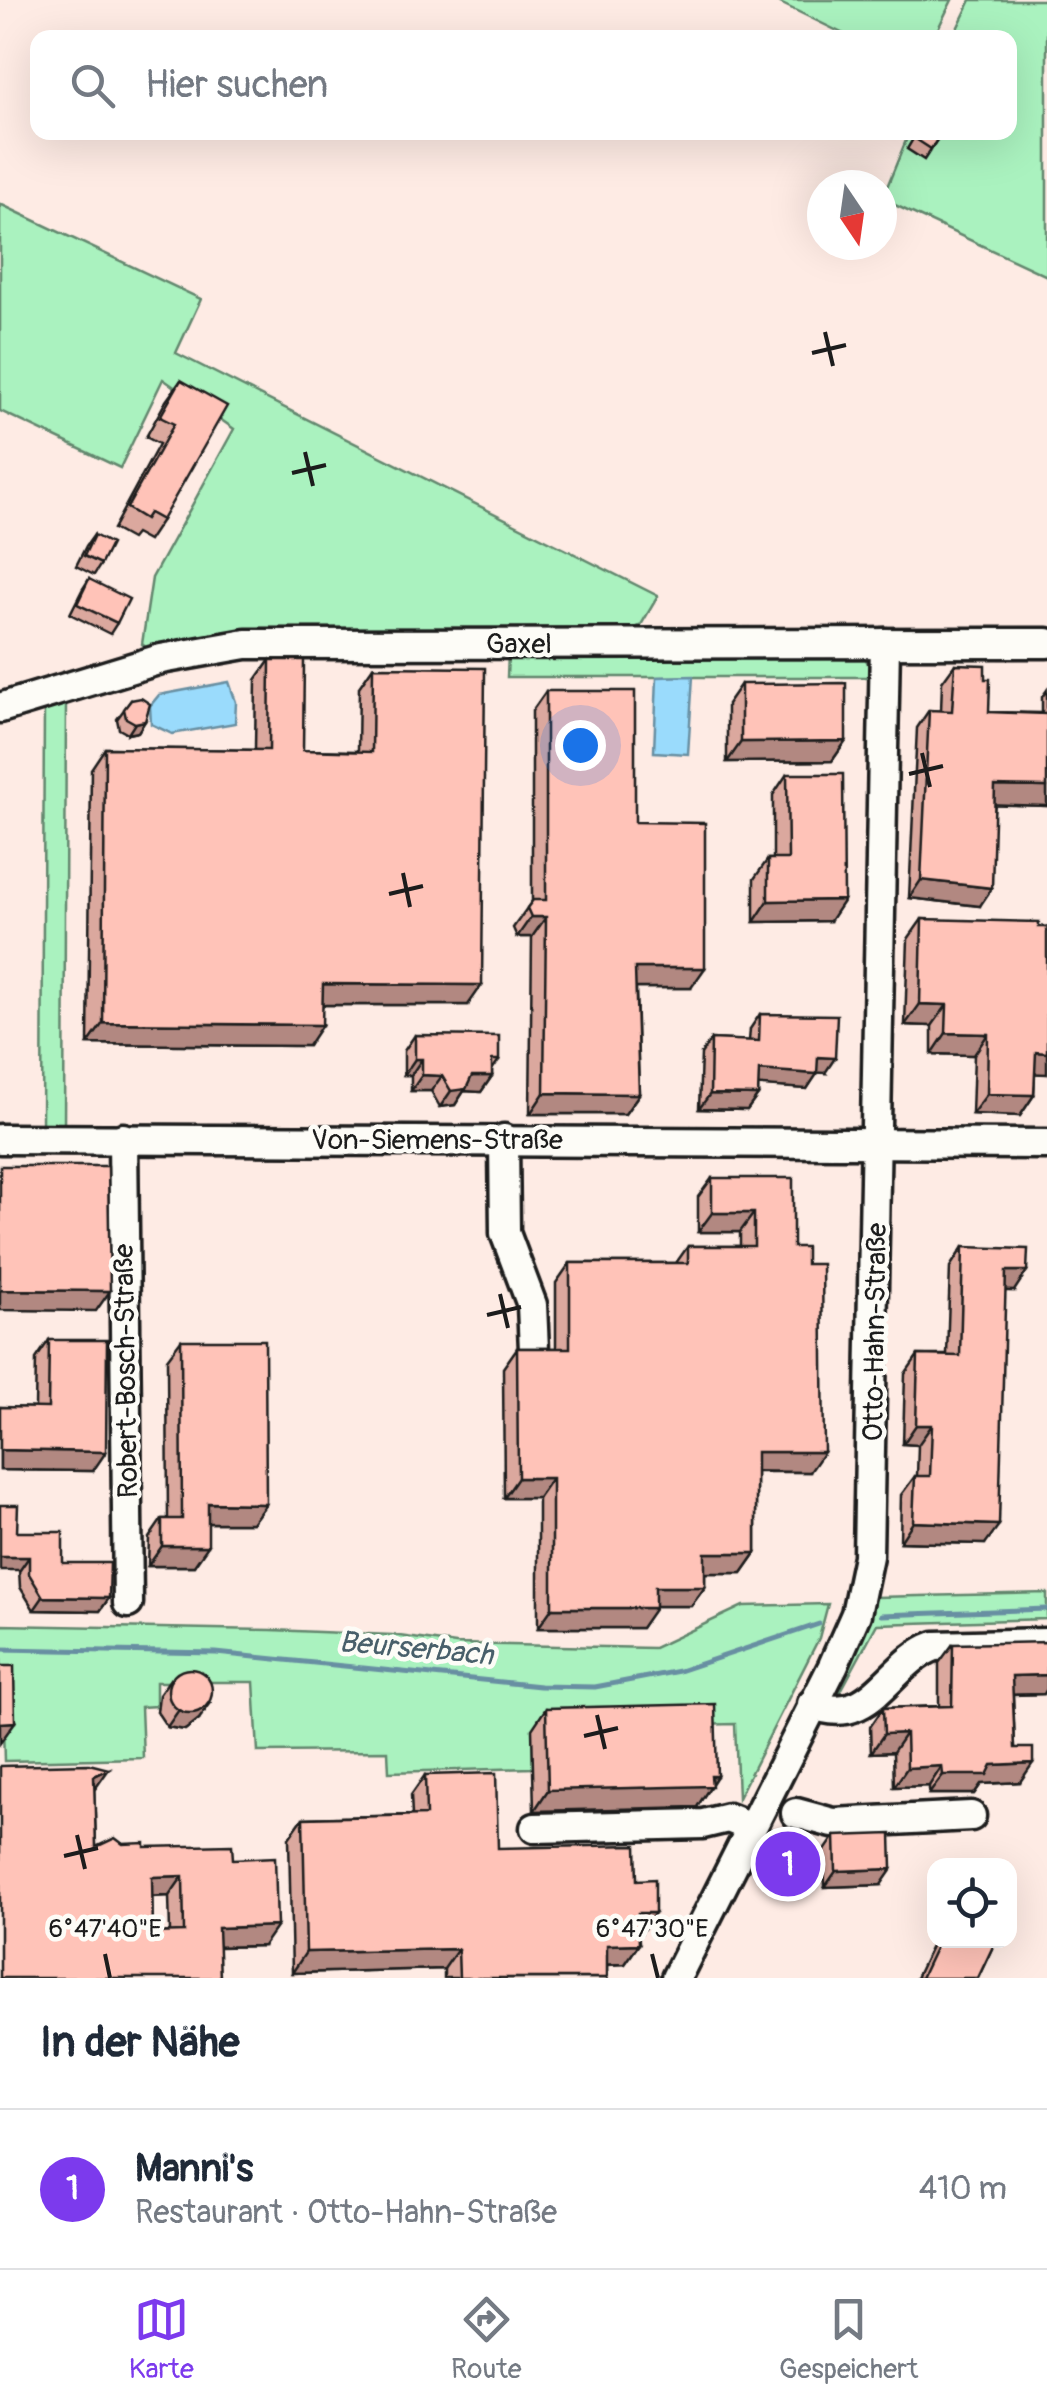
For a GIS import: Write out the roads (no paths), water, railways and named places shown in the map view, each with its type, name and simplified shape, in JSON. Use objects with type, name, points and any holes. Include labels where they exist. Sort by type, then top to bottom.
[{"type":"street","name":"Gaxel","points":[[0,708],[161,658],[233,645],[1047,642]]},
{"type":"street","name":"Otto-Hahn-Straße","points":[[676,1978],[856,1614],[868,1556],[878,1184],[874,1144],[885,643]]},
{"type":"street","name":"Robert-Bosch-Straße","points":[[123,1138],[128,1603]]},
{"type":"street","name":"Von-Siemens-Straße","points":[[0,1139],[1047,1144]]},
{"type":"street","points":[[504,1139],[505,1232],[532,1305],[534,1350]]},
{"type":"street","points":[[812,1704],[829,1712],[856,1707],[890,1684],[918,1652],[935,1646],[1047,1643]]},
{"type":"street","points":[[796,1814],[833,1823],[971,1816]]},
{"type":"street","points":[[535,1828],[704,1824],[728,1818],[751,1827]]},
{"type":"water","points":[[693,676],[688,754],[654,752],[657,677]]},
{"type":"water","points":[[229,682],[236,702],[235,723],[172,734],[151,724],[150,706],[159,695]]},
{"type":"waterway","name":"Beurserbach","points":[[881,1615],[1047,1609]]},
{"type":"waterway","name":"Beurserbach","points":[[0,1649],[216,1653],[540,1686],[595,1687],[679,1671],[819,1624]]},
{"type":"place","name":"Manni's","points":[[788,1864]]}]
